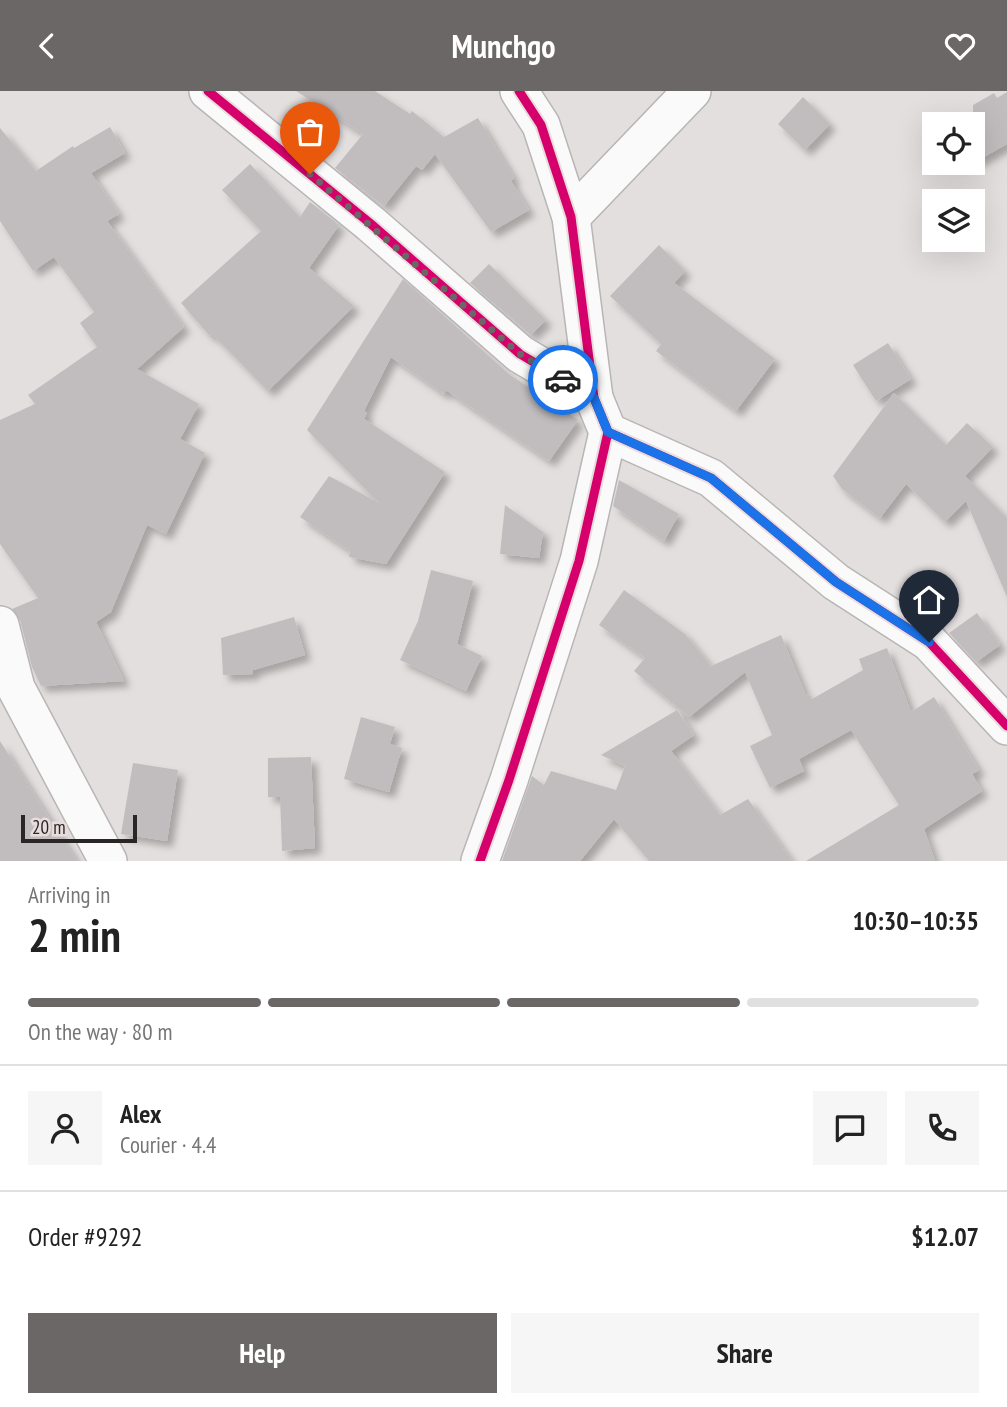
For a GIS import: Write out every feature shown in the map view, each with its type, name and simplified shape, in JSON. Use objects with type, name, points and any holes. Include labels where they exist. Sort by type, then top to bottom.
[{"type":"street","points":[[208,91],[371,224],[520,354],[594,398]]},
{"type":"street","points":[[480,861],[509,780],[579,561],[608,432],[594,398],[571,217],[541,125],[519,91]]},
{"type":"street","points":[[571,217],[692,91]]},
{"type":"street","points":[[608,432],[711,478],[836,582],[929,642],[1007,726]]},
{"type":"street","points":[[0,625],[16,688],[108,861]]},
{"type":"building","points":[[296,91],[375,91],[410,114],[412,111],[444,137],[478,118],[514,178],[511,181],[529,210],[491,232],[435,154],[422,170],[416,166],[384,206],[335,168],[363,134]]},
{"type":"building","points":[[1007,92],[1007,144],[985,156],[985,112],[973,112],[973,105],[994,93],[997,98]]},
{"type":"building","points":[[803,97],[830,124],[805,150],[778,124]]},
{"type":"building","points":[[110,127],[125,153],[91,173],[119,214],[107,221],[184,327],[137,369],[199,404],[180,439],[205,453],[166,534],[147,525],[111,612],[96,622],[124,681],[41,686],[32,667],[20,620],[12,609],[38,598],[0,544],[0,420],[35,404],[28,395],[97,347],[80,323],[94,312],[54,257],[33,271],[0,221],[0,128],[36,171],[73,146],[74,148]]},
{"type":"building","points":[[250,164],[300,217],[310,202],[339,225],[309,268],[354,306],[268,391],[212,334],[210,336],[181,303],[261,231],[222,190]]},
{"type":"building","points":[[659,245],[685,271],[674,283],[775,359],[736,411],[656,351],[661,344],[610,296]]},
{"type":"building","points":[[489,264],[546,320],[531,335],[470,283]]},
{"type":"building","points":[[403,279],[510,375],[578,420],[549,461],[446,390],[444,394],[391,357],[364,411],[367,413],[364,419],[445,472],[386,564],[349,557],[350,551],[300,517],[329,476],[379,503],[307,430]]},
{"type":"building","points":[[888,343],[911,379],[876,401],[853,365]]},
{"type":"building","points":[[894,393],[946,445],[967,423],[993,447],[965,476],[1007,518],[1007,597],[966,501],[945,522],[906,484],[880,518],[842,489],[833,476]]},
{"type":"building","points":[[619,480],[679,514],[664,541],[613,506]]},
{"type":"building","points":[[505,505],[543,532],[539,558],[500,554]]},
{"type":"building","points":[[431,570],[473,581],[457,644],[482,656],[466,691],[400,660],[418,621]]},
{"type":"building","points":[[624,590],[685,634],[711,666],[781,635],[806,696],[809,694],[812,699],[863,670],[859,659],[887,648],[911,712],[934,697],[979,770],[972,774],[982,791],[924,829],[935,861],[806,861],[899,805],[851,730],[799,759],[804,771],[770,788],[750,746],[772,735],[745,672],[689,717],[634,671],[645,658],[599,625]]},
{"type":"building","points":[[977,613],[1000,645],[976,662],[949,633]]},
{"type":"building","points":[[294,617],[305,655],[253,670],[253,674],[223,675],[221,638]]},
{"type":"building","points":[[677,710],[694,735],[671,751],[720,815],[748,799],[792,861],[649,861],[614,819],[580,861],[502,861],[532,776],[544,785],[551,771],[616,790],[625,766],[601,755]]},
{"type":"building","points":[[361,717],[395,727],[390,744],[402,748],[389,792],[344,779]]},
{"type":"building","points":[[0,741],[60,835],[77,861],[0,861]]},
{"type":"building","points":[[311,757],[315,848],[282,851],[280,797],[268,797],[268,758]]},
{"type":"building","points":[[133,763],[178,770],[167,841],[121,834]]},
{"type":"cycle path","points":[[208,91],[371,224],[520,354],[594,398]]},
{"type":"cycle path","points":[[480,861],[509,780],[579,561],[608,432],[594,398],[571,217],[541,125],[519,91]]},
{"type":"cycle path","points":[[608,432],[711,478],[836,582],[929,642],[1007,726]]},
{"type":"way so far","points":[[310,174],[520,354],[563,380]]},
{"type":"route","points":[[563,380],[594,398],[608,432],[711,478],[836,582],[929,642]]}]
